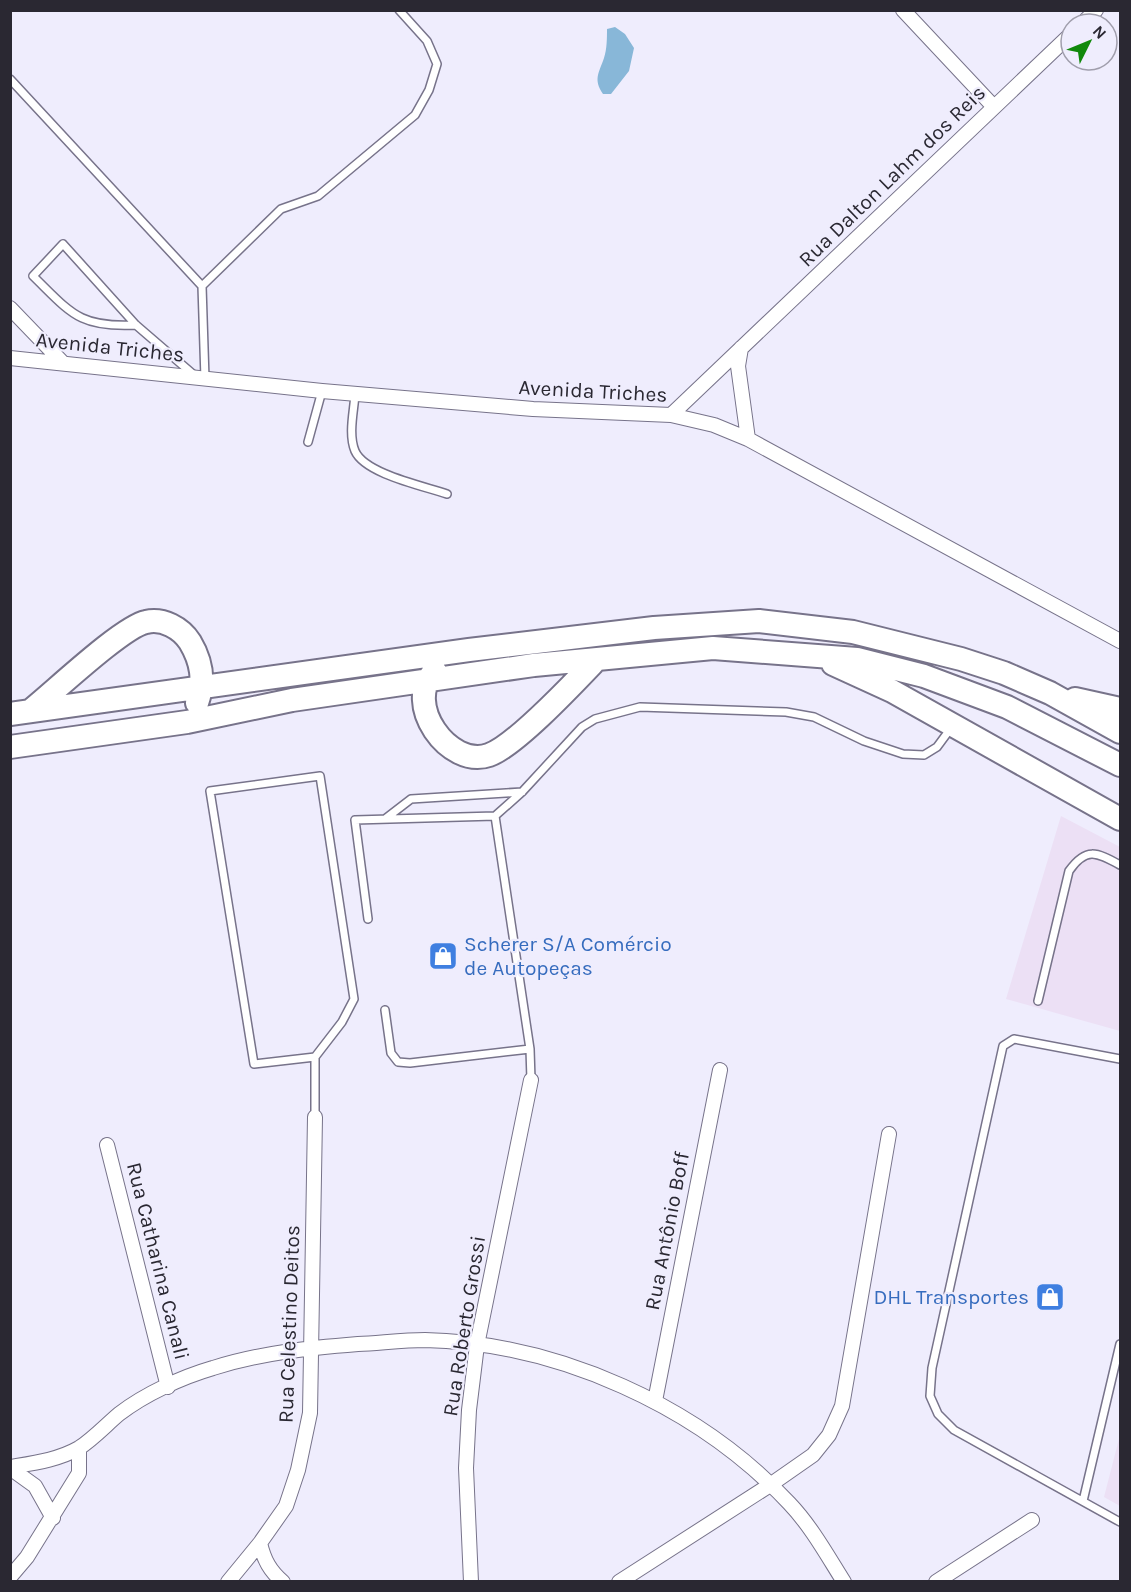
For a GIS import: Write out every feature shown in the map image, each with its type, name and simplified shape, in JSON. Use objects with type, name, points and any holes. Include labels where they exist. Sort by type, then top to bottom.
[{"type":"highway","points":[[20,713],[123,634],[148,621],[171,625],[188,638],[197,654],[202,689],[187,722]]},
{"type":"highway","points":[[20,713],[469,650],[664,627],[759,621],[853,632],[1004,673],[1050,693],[1120,732]]},
{"type":"highway","points":[[10,747],[187,722],[292,700],[534,665],[713,648],[857,659],[924,676],[1007,707],[1120,765]]},
{"type":"highway","points":[[469,650],[441,666],[427,681],[422,702],[431,726],[451,747],[470,756],[487,756],[507,745],[595,661]]},
{"type":"highway","points":[[816,656],[892,691],[1120,819]]},
{"type":"highway","points":[[1050,693],[1120,709]]},
{"type":"street","points":[[903,10],[994,107]]},
{"type":"street","name":"Rua Dalton Lahm dos Reis","points":[[671,415],[1059,45]]},
{"type":"street","points":[[10,308],[63,363]]},
{"type":"street","points":[[741,348],[738,366],[748,439]]},
{"type":"street","name":"Avenida Triches","points":[[10,358],[355,394],[533,409],[671,415],[714,425],[748,439],[1120,641]]},
{"type":"street","name":"Rua Antônio Boff","points":[[655,1401],[720,1070]]},
{"type":"street","name":"Rua Roberto Grossi","points":[[471,1581],[466,1468],[469,1410],[477,1345],[531,1080]]},
{"type":"street","name":"Rua Celestino Deitos","points":[[228,1581],[260,1544],[286,1506],[298,1470],[310,1413],[315,1117]]},
{"type":"street","points":[[619,1581],[770,1485],[813,1455],[829,1435],[842,1406],[889,1134]]},
{"type":"street","name":"Rua Catharina Canali","points":[[107,1145],[168,1387]]},
{"type":"street","points":[[10,1468],[50,1460],[79,1448],[122,1412],[168,1387],[211,1368],[312,1347],[424,1340],[477,1345],[540,1356],[601,1375],[655,1401],[718,1442],[790,1504],[844,1581]]},
{"type":"street","points":[[10,1577],[27,1557],[53,1518],[79,1473],[79,1448]]},
{"type":"street","points":[[10,1468],[35,1486],[53,1518]]},
{"type":"street","points":[[936,1581],[1032,1520]]},
{"type":"street","points":[[260,1544],[263,1558],[273,1573],[284,1581]]},
{"type":"lane","points":[[202,286],[281,209],[318,196],[415,115],[429,90],[437,64],[427,41],[399,10]]},
{"type":"lane","points":[[10,79],[202,286],[201,378]]},
{"type":"lane","points":[[136,325],[91,324],[72,313],[33,276],[63,244],[136,325],[201,378]]},
{"type":"lane","points":[[308,442],[322,391]]},
{"type":"lane","points":[[355,394],[352,435],[355,450],[364,464],[447,494]]},
{"type":"lane","points":[[368,920],[355,820],[495,816],[522,792],[582,727],[595,719],[640,707],[786,712],[814,717],[864,741],[903,753],[924,755],[937,747],[952,726]]},
{"type":"lane","points":[[315,1057],[254,1064],[210,791],[320,776],[354,999],[342,1022],[315,1057],[315,1117]]},
{"type":"lane","points":[[385,819],[411,799],[522,792]]},
{"type":"lane","points":[[495,816],[530,1049],[531,1080]]},
{"type":"lane","points":[[1038,1001],[1070,872],[1078,859],[1089,853],[1103,855],[1120,865]]},
{"type":"lane","points":[[385,1010],[391,1053],[398,1062],[410,1063],[530,1049]]},
{"type":"lane","points":[[1120,1059],[1014,1039],[1002,1046],[932,1368],[930,1396],[938,1414],[954,1430],[1120,1522]]},
{"type":"lane","points":[[1083,1501],[1120,1344]]},
{"type":"shaded area","points":[[1061,816],[1120,847],[1120,1031],[1006,999]]},
{"type":"shaded area","points":[[1120,1435],[1120,1506],[1104,1497]]},
{"type":"water","points":[[615,27],[625,34],[634,48],[629,71],[611,94],[603,94],[598,84],[598,76],[606,51],[607,29]]},
{"type":"place","name":"Scherer S/A Comércio de Autopeças","points":[[443,956]]},
{"type":"place","name":"DHL Transportes","points":[[1050,1297]]}]
